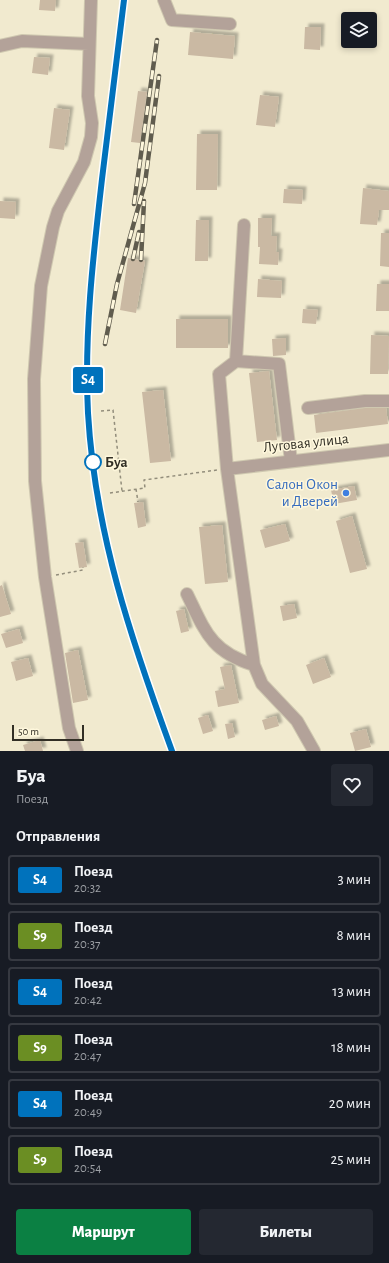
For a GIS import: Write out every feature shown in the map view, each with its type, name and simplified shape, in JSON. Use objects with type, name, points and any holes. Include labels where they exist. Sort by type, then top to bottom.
[{"type":"street","points":[[77,751],[69,728],[45,577],[35,481],[34,379],[41,286],[53,228],[58,211],[84,162],[91,137],[92,123],[88,96],[91,0]]},
{"type":"street","points":[[164,0],[172,20],[230,24]]},
{"type":"street","points":[[0,46],[22,41],[89,44]]},
{"type":"street","points":[[236,361],[244,225]]},
{"type":"street","points":[[290,461],[278,364],[236,361],[218,374],[227,468],[254,665],[262,684],[297,721],[314,751]]},
{"type":"street","points":[[308,408],[365,401],[389,401]]},
{"type":"street","name":"Луговая улица","points":[[227,468],[389,450]]},
{"type":"street","points":[[187,594],[205,631],[219,649],[238,660],[254,665]]},
{"type":"path","points":[[102,411],[113,410],[122,491]]},
{"type":"path","points":[[110,493],[145,488],[144,480],[227,468]]},
{"type":"path","points":[[136,489],[138,502]]},
{"type":"path","points":[[45,577],[83,570],[83,567]]},
{"type":"building","points":[[40,0],[56,0],[55,11],[39,10]]},
{"type":"building","points":[[305,27],[321,27],[320,50],[304,49]]},
{"type":"building","points":[[190,32],[235,36],[233,59],[188,55]]},
{"type":"building","points":[[34,57],[50,58],[48,75],[32,73]]},
{"type":"building","points":[[138,91],[147,92],[140,143],[131,142]]},
{"type":"building","points":[[260,95],[279,97],[275,127],[256,125]]},
{"type":"building","points":[[54,108],[70,110],[64,150],[49,148]]},
{"type":"building","points":[[197,134],[218,134],[217,190],[196,190]]},
{"type":"building","points":[[363,188],[389,191],[389,210],[379,210],[377,225],[360,224]]},
{"type":"building","points":[[284,189],[303,190],[302,204],[283,203]]},
{"type":"building","points":[[0,201],[16,202],[15,219],[0,218]]},
{"type":"building","points":[[258,218],[272,218],[271,236],[277,236],[276,252],[279,252],[278,265],[259,264],[260,247],[258,247]]},
{"type":"building","points":[[196,220],[209,220],[208,261],[195,261]]},
{"type":"building","points":[[381,233],[389,233],[389,267],[380,266]]},
{"type":"building","points":[[128,258],[145,261],[136,313],[120,310]]},
{"type":"building","points":[[258,279],[282,281],[281,298],[257,297]]},
{"type":"building","points":[[377,284],[389,284],[389,311],[376,311]]},
{"type":"building","points":[[303,309],[318,310],[316,324],[302,323]]},
{"type":"building","points":[[176,319],[228,319],[228,348],[176,348]]},
{"type":"building","points":[[371,335],[389,336],[388,374],[370,374]]},
{"type":"building","points":[[286,338],[286,355],[273,356],[272,339]]},
{"type":"building","points":[[269,371],[277,440],[257,442],[249,373]]},
{"type":"building","name":"Буа","points":[[163,390],[171,461],[150,463],[142,392]]},
{"type":"building","points":[[365,408],[386,408],[388,424],[316,433],[314,415]]},
{"type":"building","points":[[354,486],[357,500],[334,504],[331,490]]},
{"type":"building","points":[[143,502],[146,526],[138,528],[134,503]]},
{"type":"building","points":[[352,516],[367,569],[350,573],[336,521]]},
{"type":"building","points":[[285,524],[290,541],[265,548],[260,530]]},
{"type":"building","points":[[222,525],[228,582],[205,584],[199,527]]},
{"type":"building","points":[[83,542],[87,567],[79,568],[75,543]]},
{"type":"building","points":[[2,585],[11,614],[0,617],[0,586]]},
{"type":"building","points":[[294,604],[297,618],[283,621],[280,606]]},
{"type":"building","points":[[184,609],[189,631],[181,633],[176,611]]},
{"type":"building","points":[[19,629],[23,643],[6,648],[1,634]]},
{"type":"building","points":[[78,650],[88,700],[73,703],[65,653]]},
{"type":"building","points":[[28,658],[33,676],[16,681],[11,662]]},
{"type":"building","points":[[324,658],[331,677],[313,684],[306,665]]},
{"type":"building","points":[[231,665],[239,703],[218,707],[215,691],[225,689],[220,667]]},
{"type":"building","points":[[208,715],[213,731],[203,734],[198,718]]},
{"type":"building","points":[[276,716],[279,726],[265,730],[262,720]]},
{"type":"building","points":[[232,723],[235,737],[228,739],[225,724]]},
{"type":"building","points":[[366,729],[371,747],[355,751],[350,733]]},
{"type":"building","points":[[40,740],[43,751],[25,751],[23,745]]},
{"type":"railway","points":[[124,0],[91,281],[88,354],[89,427],[98,500],[114,573],[135,645],[172,751]]},
{"type":"railway","points":[[134,204],[157,40]]},
{"type":"railway","points":[[105,344],[117,284],[145,183],[159,76]]},
{"type":"railway","points":[[141,260],[144,201]]},
{"type":"railway","points":[[133,259],[139,232]]},
{"type":"train","name":"S4","points":[[124,0],[97,218],[91,285],[88,345],[88,413],[93,462],[104,533],[118,591],[131,635],[172,751]]},
{"type":"place","name":"Буа","points":[[93,462]]},
{"type":"place","name":"Салон Окон и Дверей","points":[[346,493]]}]
